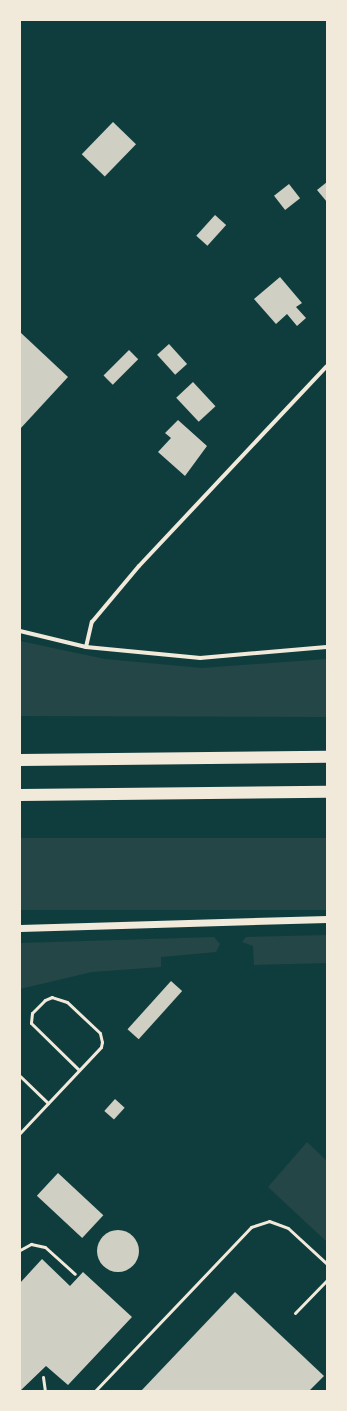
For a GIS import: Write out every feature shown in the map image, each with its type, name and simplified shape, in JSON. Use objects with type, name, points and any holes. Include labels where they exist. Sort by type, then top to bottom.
[{"type":"highway","points":[[20,760],[327,757]]},
{"type":"highway","points":[[20,795],[327,792]]},
{"type":"street","points":[[86,647],[92,622],[139,566],[327,366]]},
{"type":"street","points":[[20,631],[86,647],[200,658],[327,647]]},
{"type":"street","points":[[20,928],[327,919]]},
{"type":"lane","points":[[20,1133],[101,1047],[103,1038],[63,1000],[52,997],[45,1000],[32,1013],[31,1023],[79,1070]]},
{"type":"lane","points":[[20,1076],[48,1103]]},
{"type":"lane","points":[[95,1391],[251,1227],[269,1221],[288,1228],[327,1264]]},
{"type":"lane","points":[[20,1250],[31,1244],[45,1247],[75,1274]]},
{"type":"lane","points":[[295,1313],[327,1280]]},
{"type":"lane","points":[[43,1377],[46,1391]]},
{"type":"shaded area","points":[[20,641],[105,659],[202,668],[327,659],[327,717],[20,716]]},
{"type":"shaded area","points":[[20,838],[327,838],[327,910],[20,910]]},
{"type":"shaded area","points":[[327,935],[327,963],[254,965],[253,946],[242,942],[246,937]]},
{"type":"shaded area","points":[[214,937],[220,944],[216,952],[161,957],[161,967],[92,972],[20,989],[20,943]]},
{"type":"shaded area","points":[[307,1142],[327,1161],[327,1242],[268,1187]]},
{"type":"building","points":[[113,122],[136,144],[105,177],[82,154]]},
{"type":"building","points":[[327,182],[327,202],[317,190]]},
{"type":"building","points":[[289,184],[300,198],[285,210],[274,196]]},
{"type":"building","points":[[215,215],[226,225],[207,246],[196,236]]},
{"type":"building","points":[[280,277],[302,303],[296,307],[306,318],[297,326],[287,314],[276,324],[254,299]]},
{"type":"building","points":[[20,332],[68,377],[20,429]]},
{"type":"building","points":[[169,344],[187,364],[175,375],[157,355]]},
{"type":"building","points":[[129,350],[138,359],[113,385],[104,375]]},
{"type":"building","points":[[193,382],[216,406],[199,422],[176,398]]},
{"type":"building","points":[[178,420],[207,446],[185,476],[158,452],[171,438],[165,433]]},
{"type":"building","points":[[171,981],[182,991],[139,1039],[128,1029]]},
{"type":"building","points":[[115,1099],[125,1108],[114,1120],[104,1111]]},
{"type":"building","points":[[58,1173],[103,1215],[82,1238],[37,1196]]},
{"type":"building","points":[[114,1230],[122,1230],[130,1233],[136,1239],[139,1251],[136,1263],[130,1269],[122,1272],[114,1272],[106,1269],[100,1263],[97,1255],[97,1247],[100,1239],[106,1233]]},
{"type":"building","points":[[42,1259],[70,1286],[83,1272],[132,1317],[68,1385],[46,1366],[20,1391],[20,1283]]},
{"type":"building","points":[[235,1292],[324,1376],[309,1391],[141,1391]]}]
